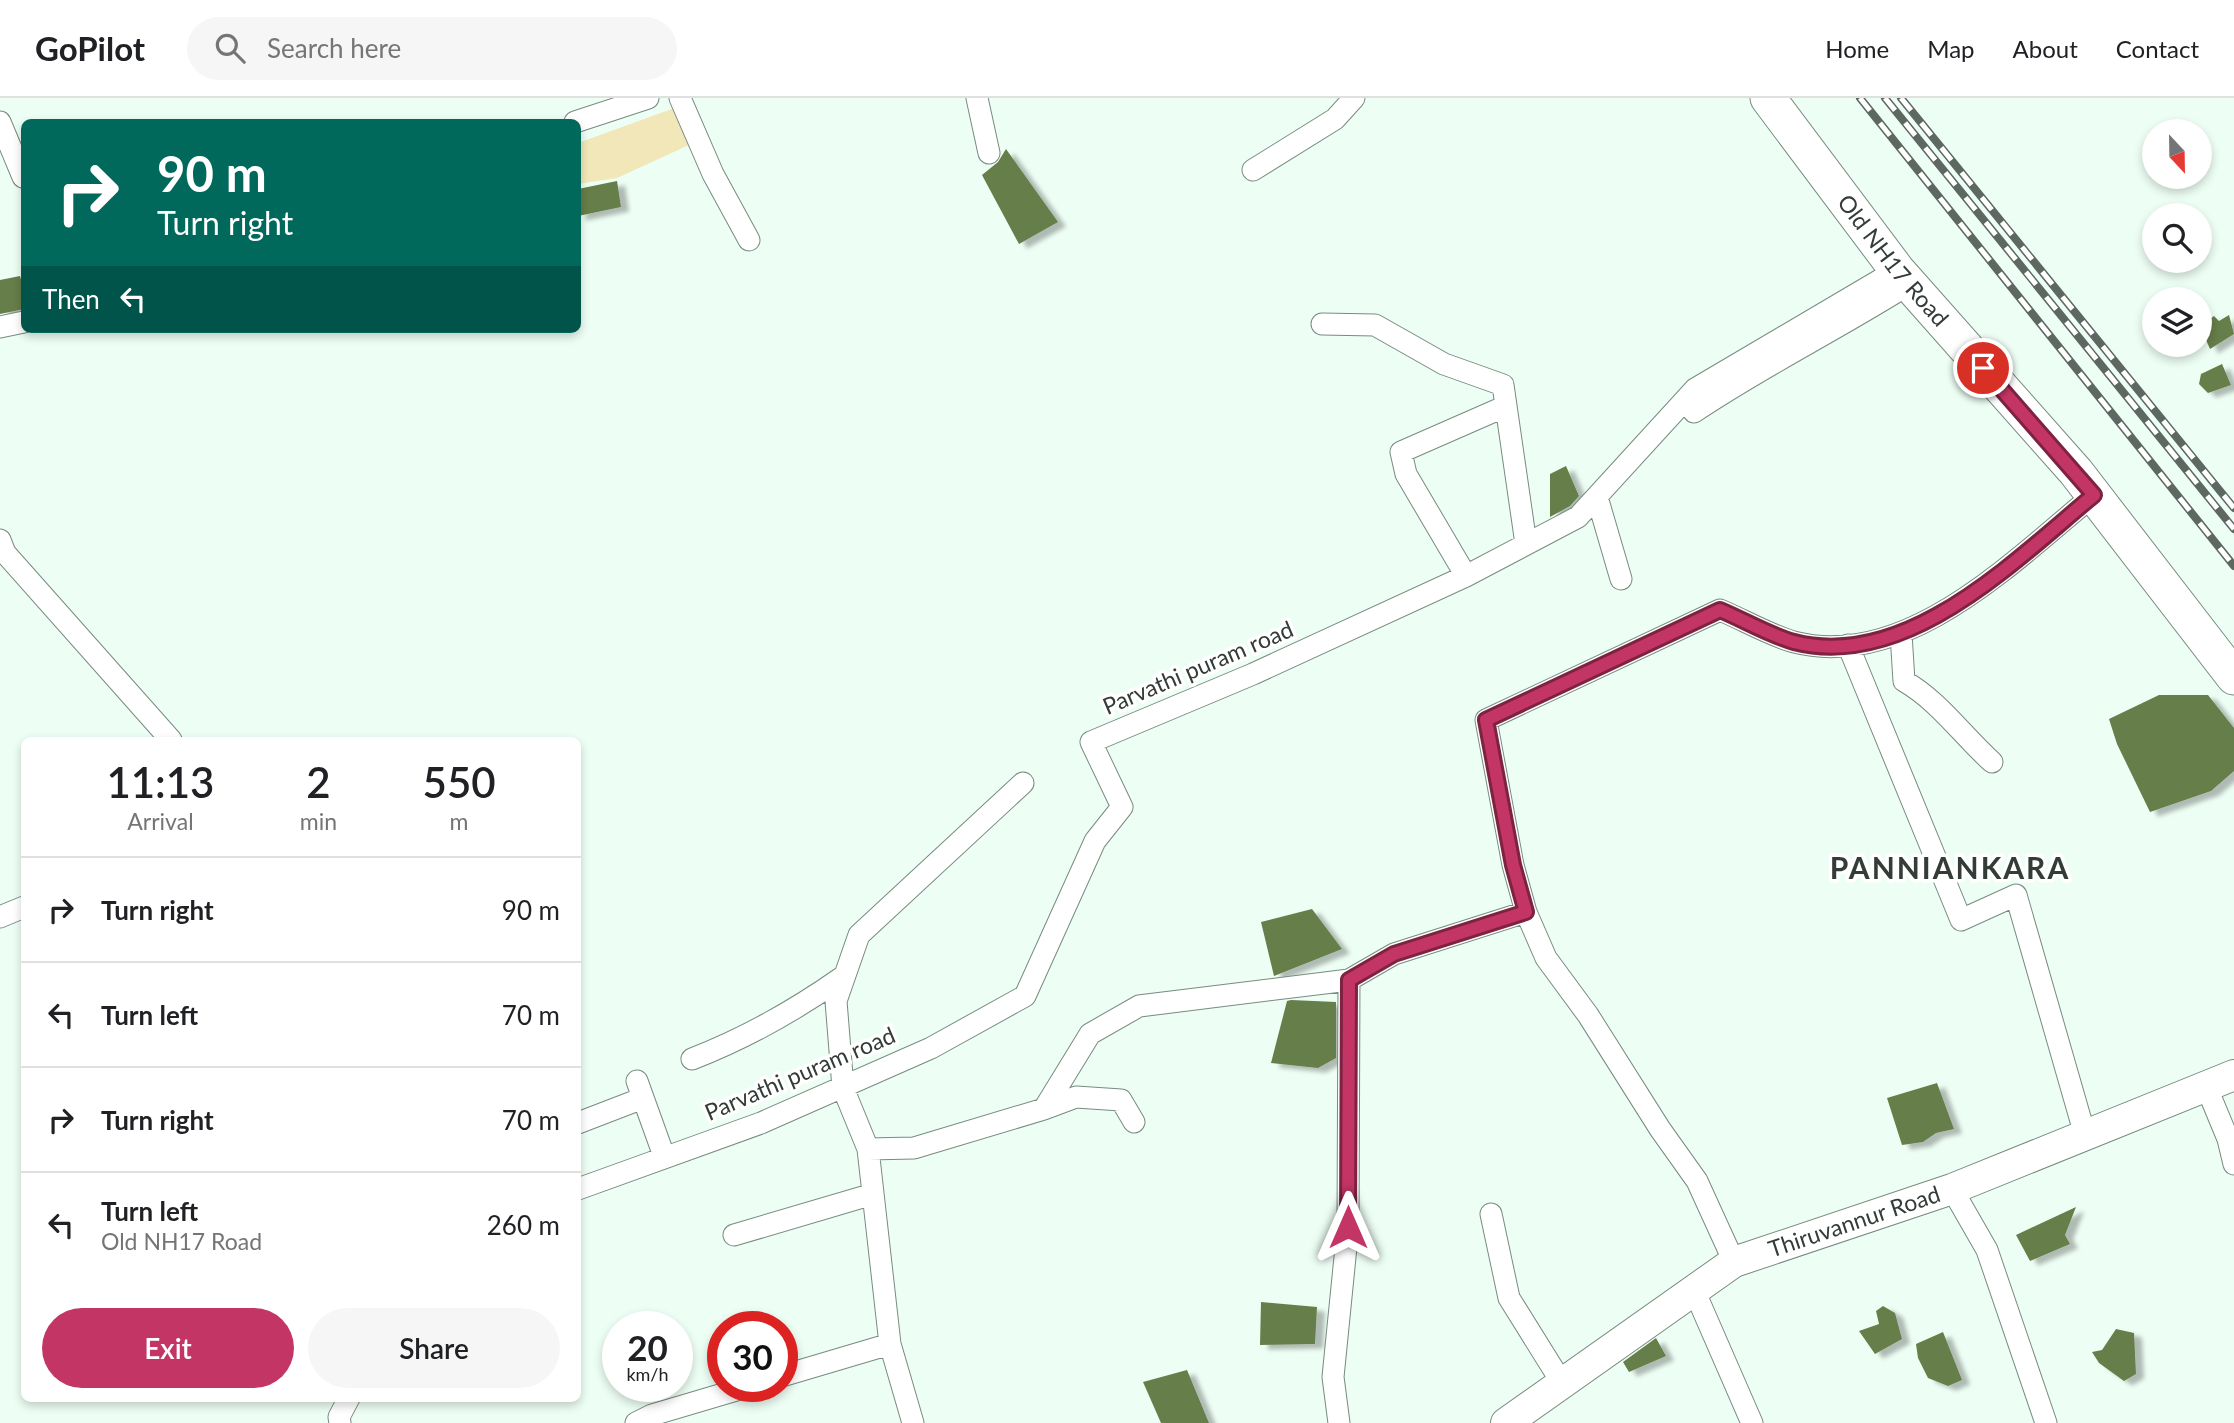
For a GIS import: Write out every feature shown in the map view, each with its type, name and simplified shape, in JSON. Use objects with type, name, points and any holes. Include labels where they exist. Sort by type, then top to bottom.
[{"type":"main road","name":"Old NH17 Road","points":[[1768,98],[1903,277],[2094,495],[2234,677]]},
{"type":"street","points":[[580,119],[607,104],[648,98]]},
{"type":"street","points":[[680,98],[713,174],[749,240]]},
{"type":"street","points":[[976,98],[989,153]]},
{"type":"street","points":[[1253,170],[1335,119],[1354,98]]},
{"type":"street","points":[[0,122],[21,172]]},
{"type":"street","points":[[1695,412],[1782,356],[1836,330],[1903,277]]},
{"type":"street","name":"Parvathi puram road","points":[[581,1188],[761,1123],[931,1048],[1025,996],[1095,841],[1122,807],[1091,742],[1253,674],[1466,576],[1577,517],[1695,389],[1903,277]]},
{"type":"street","points":[[0,327],[21,323]]},
{"type":"street","points":[[1322,324],[1375,326],[1444,364],[1503,385],[1526,544]]},
{"type":"street","points":[[1466,576],[1406,474],[1401,452],[1506,406]]},
{"type":"street","points":[[1734,1262],[1697,1181],[1660,1129],[1588,1014],[1546,958],[1526,912],[1513,865],[1486,720],[1720,610],[1794,642],[1848,645],[1901,634],[1975,592],[2094,495]]},
{"type":"street","points":[[1597,497],[1621,579]]},
{"type":"street","points":[[0,540],[5,552],[168,737]]},
{"type":"street","points":[[1901,634],[1904,681],[1930,696],[1953,726],[1992,762]]},
{"type":"street","points":[[1848,645],[1961,920],[2015,895],[2085,1135]]},
{"type":"street","points":[[913,1423],[890,1344],[868,1149],[843,1087],[836,1000],[841,978],[859,936],[1023,783]]},
{"type":"street","points":[[0,917],[21,907]]},
{"type":"street","points":[[1044,1110],[1090,1034],[1139,1006],[1349,980],[1394,954],[1526,912]]},
{"type":"street","points":[[692,1059],[738,1041],[809,1001],[841,978]]},
{"type":"street","points":[[1339,1423],[1333,1377],[1348,1227],[1349,980]]},
{"type":"street","name":"Thiruvannur Road","points":[[1506,1423],[1734,1262],[1952,1189],[2234,1075]]},
{"type":"street","points":[[2206,1086],[2228,1139],[2234,1164]]},
{"type":"street","points":[[581,1121],[640,1090],[664,1156]]},
{"type":"street","points":[[868,1149],[914,1148],[1044,1110],[1076,1097],[1121,1100],[1134,1122]]},
{"type":"street","points":[[1952,1189],[1987,1250],[2046,1423]]},
{"type":"street","points":[[734,1235],[873,1194]]},
{"type":"street","points":[[1491,1214],[1509,1298],[1562,1383]]},
{"type":"street","points":[[1694,1290],[1752,1423]]},
{"type":"street","points":[[798,1371],[890,1344]]},
{"type":"street","points":[[636,1423],[707,1400]]},
{"type":"shaded area","points":[[677,107],[689,145],[617,178],[581,184],[581,142]]},
{"type":"building","points":[[1006,149],[1058,222],[1019,244],[982,175],[998,162]]},
{"type":"building","points":[[617,181],[621,207],[581,215],[581,188]]},
{"type":"building","points":[[20,276],[21,310],[0,314],[0,280]]},
{"type":"building","points":[[2229,315],[2234,334],[2212,348],[2212,317],[2214,316],[2219,321]]},
{"type":"building","points":[[2222,364],[2231,385],[2208,393],[2199,384],[2201,374]]},
{"type":"building","points":[[1566,466],[1579,496],[1570,506],[1550,517],[1550,474]]},
{"type":"building","points":[[2159,695],[2208,695],[2234,728],[2234,771],[2211,791],[2150,812],[2117,744],[2109,719]]},
{"type":"building","points":[[1312,909],[1342,949],[1274,976],[1261,922]]},
{"type":"building","points":[[1287,1001],[1336,1002],[1336,1058],[1318,1068],[1271,1063]]},
{"type":"building","points":[[1937,1083],[1954,1129],[1936,1133],[1923,1142],[1902,1145],[1887,1098]]},
{"type":"building","points":[[2076,1207],[2065,1235],[2070,1244],[2030,1261],[2016,1235]]},
{"type":"building","points":[[1261,1302],[1317,1307],[1315,1344],[1260,1345]]},
{"type":"building","points":[[1883,1306],[1895,1313],[1902,1339],[1875,1354],[1859,1331],[1879,1324],[1876,1311]]},
{"type":"building","points":[[2116,1329],[2134,1333],[2136,1374],[2124,1381],[2099,1363],[2092,1352],[2102,1350]]},
{"type":"building","points":[[1943,1332],[1962,1380],[1948,1386],[1928,1378],[1918,1358],[1916,1344]]},
{"type":"building","points":[[1656,1338],[1666,1356],[1629,1372],[1623,1362]]},
{"type":"building","points":[[1187,1370],[1209,1423],[1161,1423],[1143,1382]]},
{"type":"railway","points":[[1860,98],[2234,566]]},
{"type":"railway","points":[[1885,98],[2234,529]]},
{"type":"railway","points":[[1901,98],[2234,508]]},
{"type":"district","name":"PANNIANKARA","points":[[1950,869]]},
{"type":"route","points":[[1348,1227],[1349,980],[1394,954],[1526,912],[1513,865],[1486,720],[1720,610],[1794,642],[1839,646],[1901,634],[1975,592],[2094,495],[1983,368]]}]
